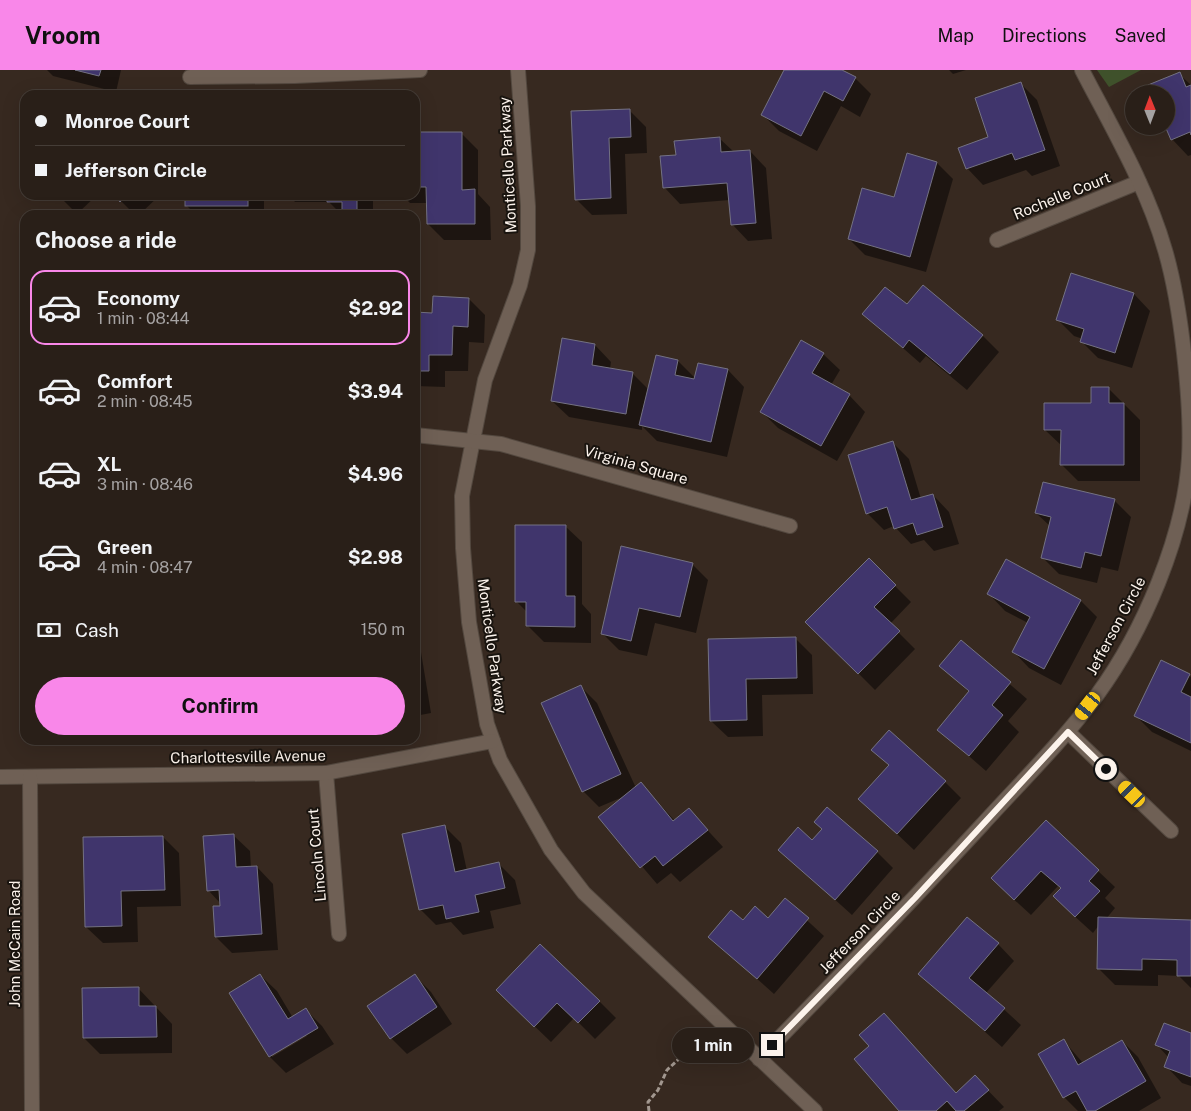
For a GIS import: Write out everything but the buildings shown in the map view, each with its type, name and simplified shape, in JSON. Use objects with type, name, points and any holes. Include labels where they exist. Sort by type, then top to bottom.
[{"type":"street","points":[[190,77],[295,76],[420,70]]},
{"type":"street","name":"Monticello Parkway","points":[[518,70],[528,206],[528,250],[520,285],[485,380],[462,496],[463,548],[469,622],[487,724],[500,760],[551,850],[584,893],[815,1111]]},
{"type":"street","name":"Jefferson Circle","points":[[759,1058],[915,898],[1068,732],[1098,693],[1124,651],[1150,602],[1167,559],[1179,515],[1188,460],[1190,395],[1179,307],[1165,248],[1139,182],[1082,70]]},
{"type":"street","name":"Rochelle Court","points":[[997,240],[1139,182]]},
{"type":"street","name":"Virginia Square","points":[[420,435],[501,444],[790,526]]},
{"type":"street","points":[[1068,732],[1171,831]]},
{"type":"street","name":"Charlottesville Avenue","points":[[0,777],[326,773],[493,740]]},
{"type":"street","name":"Lincoln Court","points":[[326,773],[339,934]]},
{"type":"street","name":"John McCain Road","points":[[30,777],[32,1111]]},
{"type":"path","points":[[649,1111],[648,1102],[658,1090],[667,1070],[719,1020]]},
{"type":"green space","points":[[1097,70],[1141,70],[1109,87]]},
{"type":"route","points":[[772,1045],[915,898],[1068,732],[1106,769]]}]
